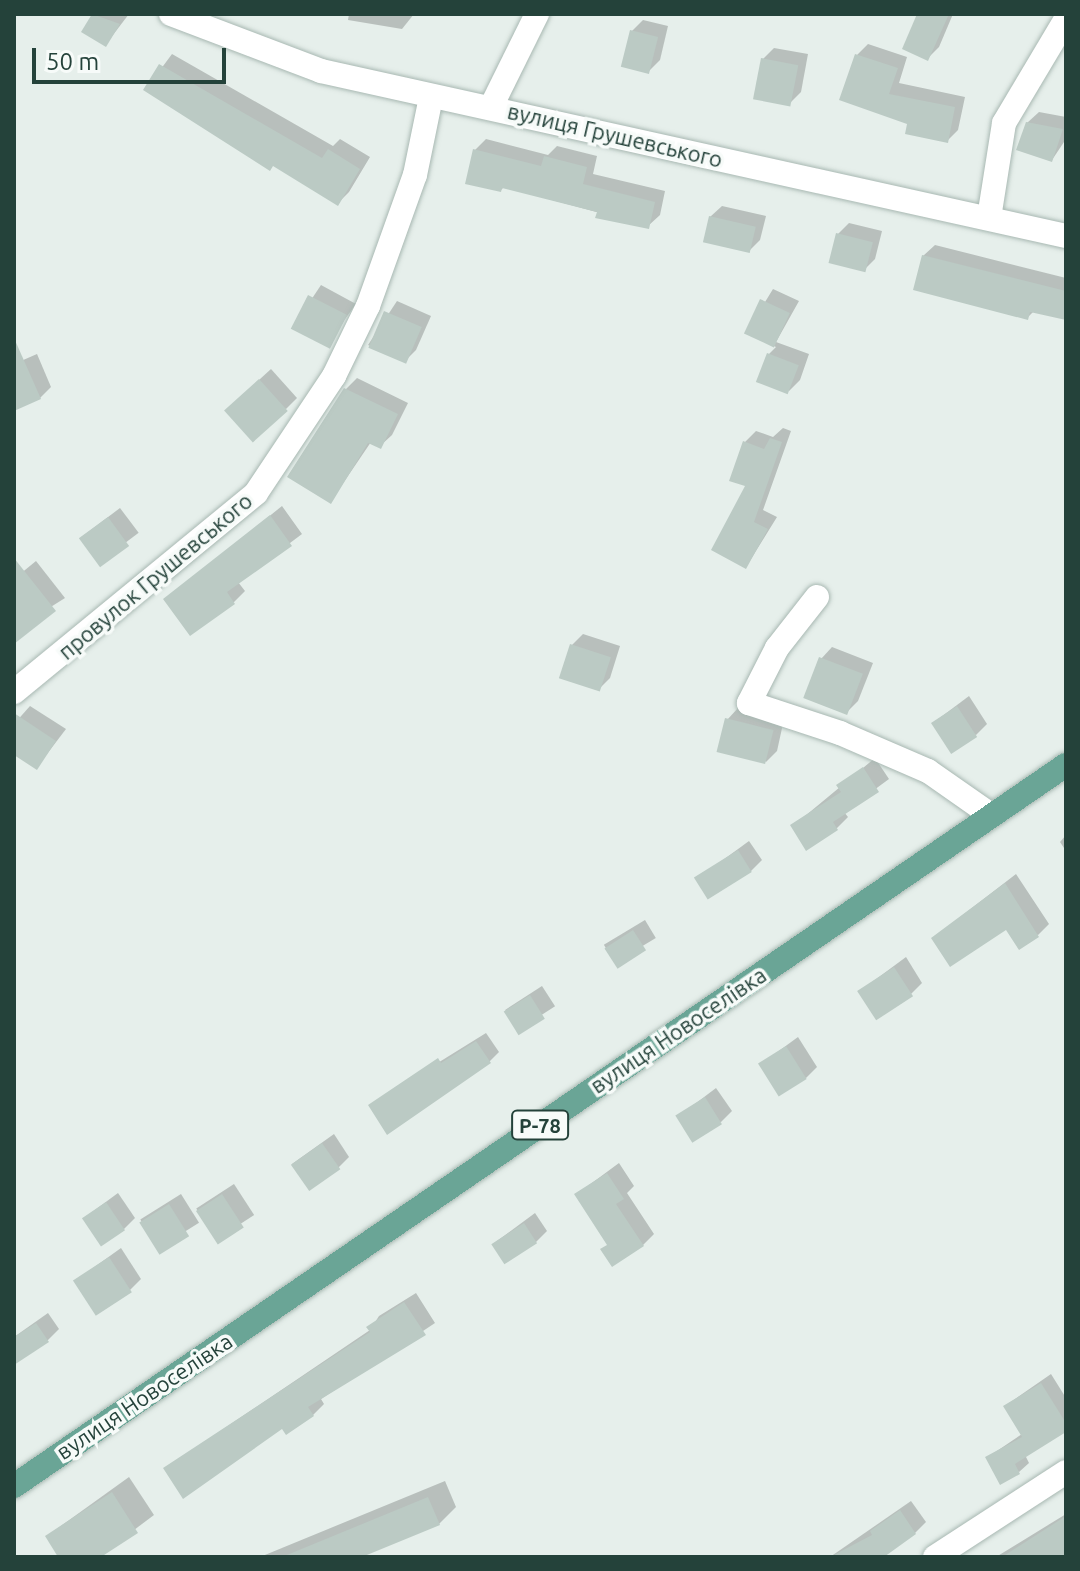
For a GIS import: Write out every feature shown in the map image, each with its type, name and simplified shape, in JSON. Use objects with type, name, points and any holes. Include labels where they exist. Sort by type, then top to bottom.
[{"type":"main road","name":"вулиця Новоселівка","points":[[14,1486],[1066,765]]},
{"type":"street","name":"вулиця Грушевського","points":[[171,14],[321,71],[1066,236]]},
{"type":"street","points":[[491,107],[537,14]]},
{"type":"street","points":[[989,218],[1004,123],[1066,19]]},
{"type":"street","name":"провулок Грушевського","points":[[14,692],[256,493],[334,376],[368,306],[415,175],[431,97]]},
{"type":"street","points":[[817,597],[777,648],[749,703],[840,733],[928,771],[991,815]]},
{"type":"street","points":[[935,1557],[1066,1472]]},
{"type":"building","points":[[92,14],[120,24],[106,47],[81,32]]},
{"type":"building","points":[[917,14],[949,14],[928,61],[902,49]]},
{"type":"building","points":[[630,30],[658,37],[649,74],[621,67]]},
{"type":"building","points":[[855,54],[898,68],[889,94],[955,107],[948,143],[905,134],[907,124],[839,100]]},
{"type":"building","points":[[761,58],[798,65],[790,106],[753,99]]},
{"type":"building","points":[[159,64],[322,158],[328,149],[360,169],[338,206],[273,166],[270,171],[143,90]]},
{"type":"building","points":[[1026,122],[1063,129],[1052,162],[1016,150]]},
{"type":"building","points":[[473,149],[541,166],[544,156],[587,167],[583,184],[655,202],[649,229],[595,218],[597,212],[502,188],[501,192],[465,184]]},
{"type":"building","points":[[709,216],[756,227],[750,253],[703,242]]},
{"type":"building","points":[[836,233],[873,242],[865,272],[829,263]]},
{"type":"building","points":[[922,255],[1066,291],[1066,320],[1030,312],[1028,320],[913,290]]},
{"type":"building","points":[[308,295],[347,315],[330,349],[291,329]]},
{"type":"building","points":[[760,299],[790,313],[774,347],[744,333]]},
{"type":"building","points":[[384,311],[422,327],[406,364],[368,348]]},
{"type":"building","points":[[14,338],[41,399],[14,411]]},
{"type":"building","points":[[767,353],[799,365],[788,394],[756,382]]},
{"type":"building","points":[[259,379],[288,411],[253,442],[224,410]]},
{"type":"building","points":[[344,388],[398,414],[381,449],[368,443],[331,504],[287,477]]},
{"type":"building","points":[[770,438],[782,442],[754,522],[768,529],[746,569],[711,550],[745,486],[729,481],[743,441],[764,449]]},
{"type":"building","points":[[270,515],[292,546],[227,592],[235,604],[190,636],[163,599]]},
{"type":"building","points":[[108,517],[129,546],[100,567],[79,538]]},
{"type":"building","points":[[14,558],[56,611],[14,644]]},
{"type":"building","points":[[570,644],[611,657],[600,692],[559,678]]},
{"type":"building","points":[[819,657],[863,674],[847,715],[803,698]]},
{"type":"building","points":[[957,706],[977,737],[951,754],[931,723]]},
{"type":"building","points":[[14,713],[56,741],[37,770],[14,755]]},
{"type":"building","points":[[725,718],[774,730],[765,764],[717,752]]},
{"type":"building","points":[[863,767],[879,792],[833,822],[838,830],[806,851],[790,825],[841,792],[836,785]]},
{"type":"building","points":[[738,850],[752,872],[708,900],[694,878]]},
{"type":"building","points":[[1005,883],[1039,937],[1019,950],[1006,930],[950,967],[931,938]]},
{"type":"building","points":[[633,930],[646,950],[618,969],[604,949]]},
{"type":"building","points":[[894,967],[913,996],[876,1020],[857,991]]},
{"type":"building","points":[[530,995],[545,1019],[519,1035],[504,1011]]},
{"type":"building","points":[[476,1041],[491,1063],[387,1135],[368,1105],[438,1058],[441,1063]]},
{"type":"building","points":[[786,1046],[807,1079],[779,1097],[758,1063]]},
{"type":"building","points":[[705,1097],[722,1124],[692,1143],[675,1116]]},
{"type":"building","points":[[322,1143],[340,1169],[309,1191],[291,1165]]},
{"type":"building","points":[[607,1173],[624,1199],[616,1204],[644,1246],[612,1267],[600,1249],[607,1245],[574,1194]]},
{"type":"building","points":[[222,1194],[244,1228],[218,1244],[196,1211]]},
{"type":"building","points":[[106,1202],[125,1230],[101,1246],[82,1218]]},
{"type":"building","points":[[169,1204],[189,1236],[159,1255],[139,1223]]},
{"type":"building","points":[[524,1223],[537,1243],[504,1264],[491,1244]]},
{"type":"building","points":[[109,1257],[132,1292],[96,1316],[73,1280]]},
{"type":"building","points":[[404,1302],[426,1335],[308,1407],[314,1416],[286,1435],[282,1429],[183,1499],[163,1468],[370,1332],[366,1327]]},
{"type":"building","points":[[36,1323],[49,1342],[14,1365],[14,1337]]},
{"type":"building","points":[[1041,1383],[1066,1423],[1066,1432],[1015,1464],[1020,1474],[1000,1485],[985,1457],[1022,1437],[1003,1406]]},
{"type":"building","points":[[112,1492],[138,1533],[101,1557],[58,1557],[45,1536]]},
{"type":"building","points":[[428,1497],[440,1525],[362,1557],[282,1557]]},
{"type":"building","points":[[900,1510],[916,1534],[884,1557],[830,1557],[872,1535],[870,1531]]},
{"type":"building","points":[[1066,1516],[1066,1557],[1002,1557]]}]
